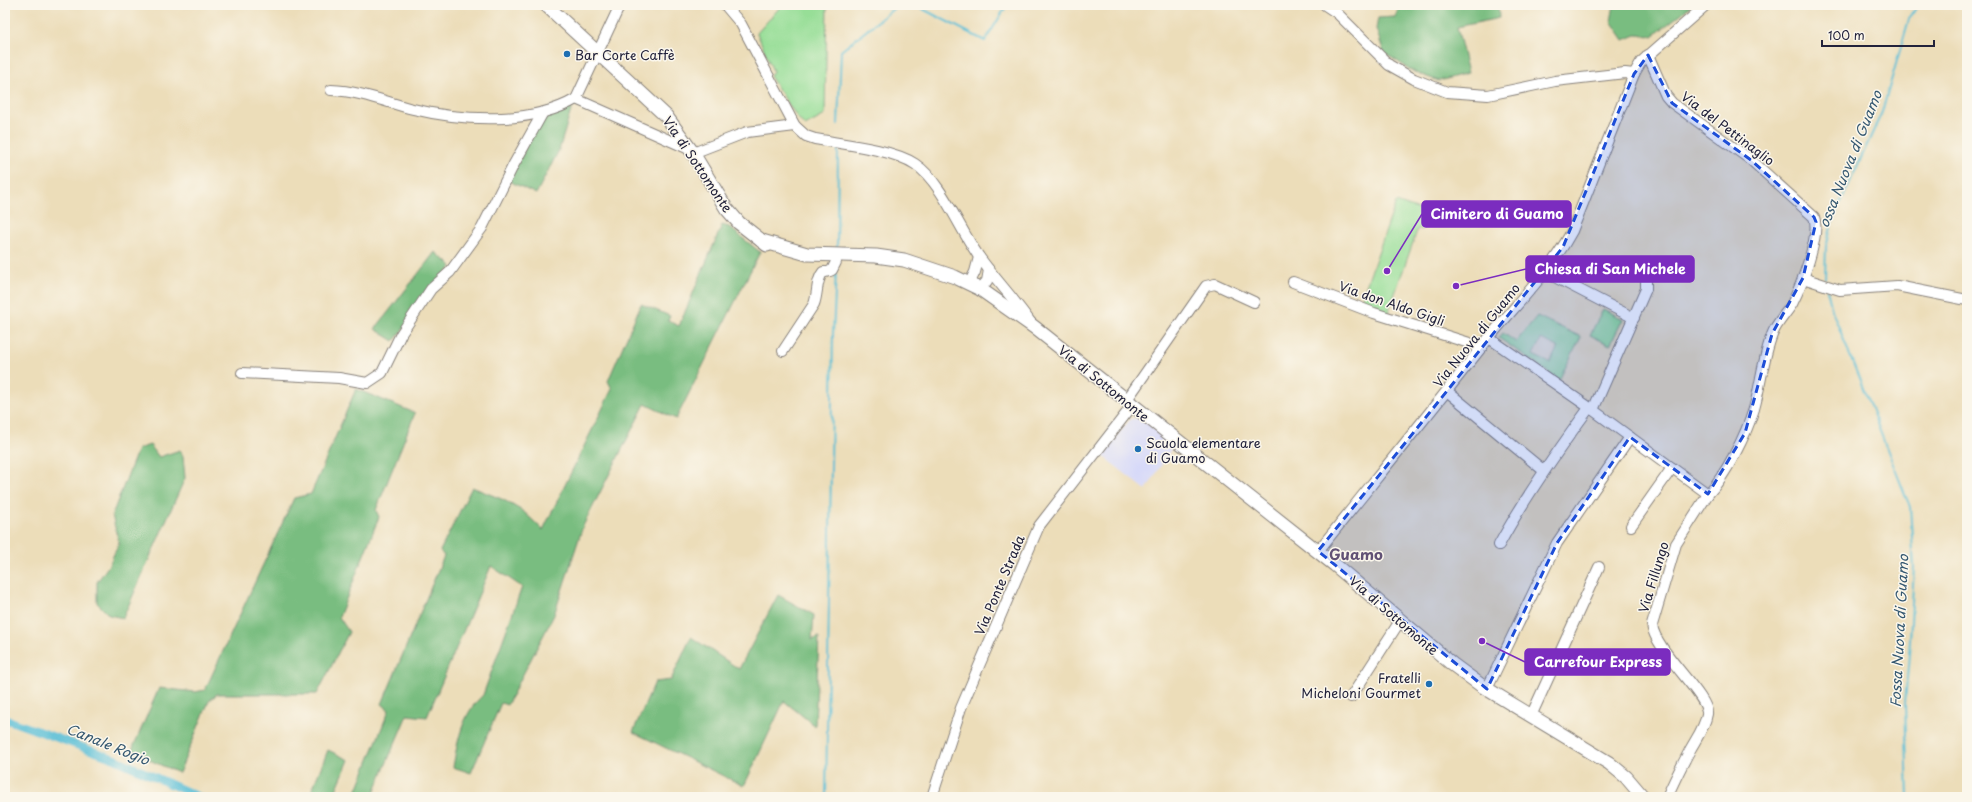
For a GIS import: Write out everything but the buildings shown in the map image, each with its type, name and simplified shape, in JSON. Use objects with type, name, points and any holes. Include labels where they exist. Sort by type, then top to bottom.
[{"type":"main road","name":"Via di Sottomonte","points":[[546,5],[666,116],[691,151],[726,208],[739,223],[774,250],[830,268],[914,265]]},
{"type":"main road","name":"Via di Sottomonte","points":[[762,241],[807,254],[904,260],[914,265],[943,273],[975,286],[1033,326],[1318,551],[1452,664],[1487,689],[1609,763],[1626,777],[1643,797]]},
{"type":"street","points":[[331,90],[347,91],[415,109],[452,116],[522,117],[542,114],[576,99],[620,5]]},
{"type":"street","points":[[725,5],[741,24],[796,126],[806,136],[815,139],[870,149],[905,158],[916,164],[933,181],[979,257],[1033,326]]},
{"type":"street","points":[[1325,5],[1337,12],[1389,65],[1414,79],[1447,92],[1488,95],[1555,81],[1625,73],[1634,74]]},
{"type":"street","name":"Via Nuova di Guamo","points":[[1318,551],[1448,392],[1489,338],[1545,272],[1563,247],[1572,231],[1634,74],[1641,62],[1706,5]]},
{"type":"street","name":"Via del Pettinaglio","points":[[1648,55],[1666,96],[1672,104],[1751,160],[1814,217],[1816,232],[1803,278],[1792,303],[1772,334],[1754,408],[1745,433],[1716,485],[1708,494]]},
{"type":"street","points":[[576,99],[691,151],[747,132],[796,126]]},
{"type":"street","points":[[242,373],[339,378],[367,383],[382,373],[401,334],[431,289],[450,272],[482,228],[514,164],[542,114]]},
{"type":"street","points":[[979,257],[975,272],[975,286],[987,280],[989,270]]},
{"type":"street","points":[[783,351],[814,304],[817,297],[820,278],[823,272],[830,268]]},
{"type":"street","points":[[1545,272],[1634,318]]},
{"type":"street","points":[[1803,278],[1840,290],[1897,286],[1967,300]]},
{"type":"street","points":[[1499,545],[1521,505],[1543,470],[1591,409],[1634,318],[1646,289],[1646,280]]},
{"type":"street","name":"Via don Aldo Gigli","points":[[1293,282],[1374,313],[1482,347]]},
{"type":"street","name":"Via Ponte Strada","points":[[932,797],[961,708],[1039,526],[1129,403],[1206,286],[1215,284],[1254,302]]},
{"type":"street","points":[[1489,338],[1591,409],[1708,494]]},
{"type":"street","points":[[1448,392],[1543,470]]},
{"type":"street","points":[[1487,689],[1557,543],[1630,437]]},
{"type":"street","points":[[1631,526],[1672,468]]},
{"type":"street","name":"Via Fillungo","points":[[1667,797],[1702,728],[1707,715],[1707,708],[1705,702],[1682,674],[1655,635],[1652,624],[1676,544],[1708,494]]},
{"type":"street","points":[[1531,716],[1599,567]]},
{"type":"street","points":[[1351,697],[1400,621]]},
{"type":"highlighted area","points":[[1648,55],[1672,103],[1751,160],[1814,217],[1816,222],[1803,278],[1772,334],[1745,433],[1708,494],[1630,437],[1557,543],[1487,689],[1318,551],[1563,247],[1634,74]]},
{"type":"shaded area","name":"Scuola elementare di Guamo","points":[[1140,418],[1175,443],[1146,490],[1100,454],[1131,419]]},
{"type":"green space","points":[[782,5],[827,5],[825,115],[805,126],[797,117],[770,76],[773,71],[757,33]]},
{"type":"green space","points":[[1400,5],[1498,5],[1499,18],[1457,27],[1468,73],[1439,81],[1416,73],[1384,53],[1376,29],[1378,18],[1395,17]]},
{"type":"green space","points":[[1614,5],[1692,5],[1653,36],[1636,35],[1624,40],[1611,21]]},
{"type":"green space","points":[[573,104],[559,150],[536,194],[509,181],[540,117]]},
{"type":"green space","points":[[1396,202],[1428,213],[1422,230],[1418,228],[1387,316],[1359,306]]},
{"type":"green space","points":[[722,225],[729,227],[760,252],[676,419],[645,404],[583,526],[554,615],[507,705],[501,703],[471,773],[453,767],[459,737],[470,710],[483,695],[522,587],[491,566],[427,717],[407,715],[372,797],[354,797],[389,710],[382,704],[444,556],[440,551],[472,487],[504,500],[524,512],[543,530],[612,389],[608,381],[641,304],[670,316],[668,321],[679,326]]},
{"type":"green space","points":[[435,252],[452,266],[394,341],[375,329]]},
{"type":"green space","points":[[1603,309],[1623,319],[1610,345],[1590,335]]},
{"type":"green space","points":[[1537,316],[1581,337],[1559,380],[1499,338],[1503,333],[1516,342]],"holes":[[[1541,339],[1558,347],[1550,363],[1533,355]]]},
{"type":"green space","points":[[356,389],[415,413],[376,510],[379,517],[339,617],[349,632],[317,694],[217,694],[209,701],[179,773],[131,752],[159,688],[195,692],[205,690],[294,498],[311,494]]},
{"type":"green space","points":[[150,445],[159,457],[180,450],[183,456],[185,478],[123,618],[109,615],[97,603],[97,582],[109,565],[119,543],[112,515],[138,449]]},
{"type":"green space","points":[[778,595],[814,615],[812,640],[819,637],[815,726],[784,701],[744,786],[633,732],[655,682],[671,680],[691,637],[739,669]]},
{"type":"green space","points":[[328,750],[349,760],[333,797],[309,797]]},
{"type":"waterway","points":[[838,124],[841,51],[898,5]]},
{"type":"waterway","points":[[915,5],[985,41],[1007,5]]},
{"type":"waterway","name":"ossa Nuova di Guamo","points":[[1825,278],[1826,246],[1834,217],[1882,112],[1909,19],[1918,5]]},
{"type":"waterway","points":[[837,251],[838,150]]},
{"type":"waterway","points":[[826,797],[833,334],[836,272]]},
{"type":"waterway","name":"Fossa Nuova di Guamo","points":[[1827,290],[1832,310],[1910,507],[1914,567],[1905,703],[1908,797]]},
{"type":"waterway","name":"Canale Rogio","points":[[5,719],[115,759],[199,797]]},
{"type":"place","name":"Bar Corte Caffè","points":[[567,54]]},
{"type":"place","name":"Cimitero di Guamo","points":[[1387,271]]},
{"type":"place","name":"Chiesa di San Michele","points":[[1456,286]]},
{"type":"place","name":"Scuola elementare di Guamo","points":[[1138,449]]},
{"type":"place","name":"Carrefour Express","points":[[1482,641]]},
{"type":"place","name":"Fratelli Micheloni Gourmet","points":[[1429,684]]},
{"type":"district","name":"Guamo","points":[[1356,553]]}]
